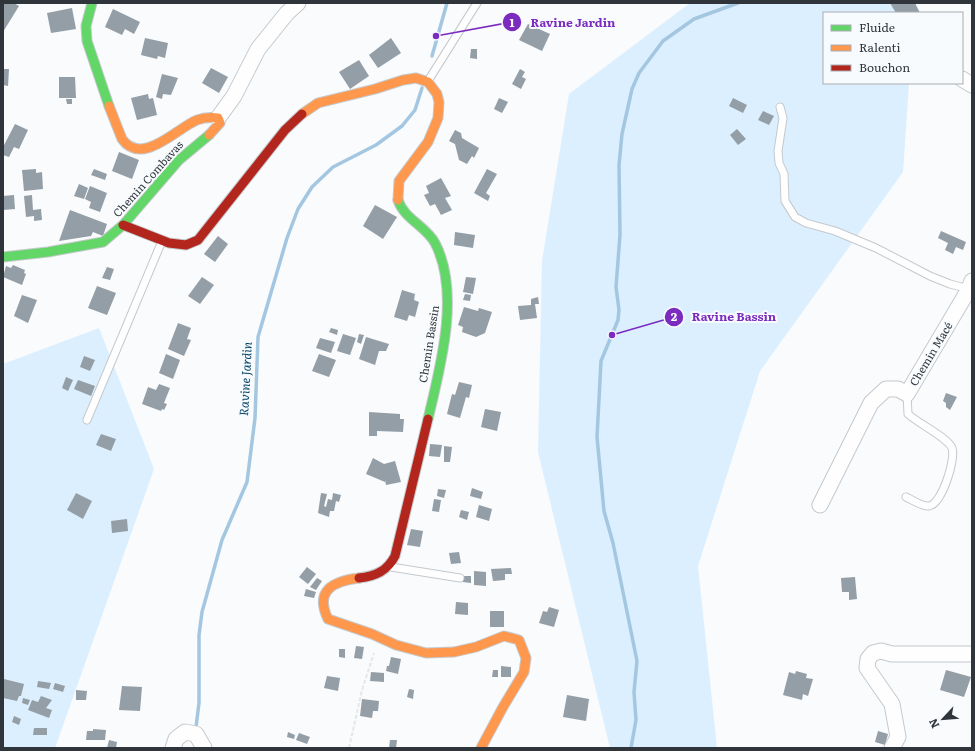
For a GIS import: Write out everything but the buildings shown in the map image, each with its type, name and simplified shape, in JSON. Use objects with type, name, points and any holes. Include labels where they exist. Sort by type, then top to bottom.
[{"type":"street","name":"Chemin Combavas","points":[[3,257],[48,252],[104,242],[123,225],[179,160],[214,132],[220,123],[218,118],[210,117],[192,123],[154,147],[137,149],[124,143],[117,130],[87,41],[86,26],[92,3]]},
{"type":"street","points":[[218,118],[234,96],[258,49],[287,13],[298,3]]},
{"type":"street","points":[[123,225],[163,240],[186,245],[198,240],[285,130],[301,114],[317,104],[379,88],[406,78],[423,78],[427,82]]},
{"type":"street","points":[[963,80],[972,85]]},
{"type":"street","name":"Chemin Bassin","points":[[389,566],[394,559],[405,511],[417,474],[448,314],[447,284],[441,258],[435,242],[410,217],[396,197],[398,183],[426,148],[441,110],[439,96],[427,82]]},
{"type":"street","name":"Chemin Macé","points":[[820,505],[871,403],[886,389],[898,389],[908,394],[971,285]]},
{"type":"street","points":[[389,566],[377,575],[362,580],[340,581],[326,588],[323,603],[328,619],[372,634],[396,645],[426,653],[454,652],[476,647],[504,636],[519,640],[525,650],[525,666],[522,680],[507,700],[481,748]]},
{"type":"street","points":[[892,748],[898,737],[896,719],[892,704],[867,668],[868,659],[872,653],[881,651],[892,654],[910,655],[972,654]]},
{"type":"street","points":[[173,748],[176,739],[185,732],[196,734],[204,748]]},
{"type":"lane","points":[[427,82],[477,3]]},
{"type":"lane","points":[[780,108],[782,118],[778,151],[779,163],[784,174],[785,202],[795,217],[806,223],[835,231],[876,248],[950,284],[971,285]]},
{"type":"lane","points":[[87,420],[163,240]]},
{"type":"lane","points":[[906,497],[922,505],[929,506],[934,504],[944,488],[953,454],[951,447],[944,438],[917,423],[908,414],[908,394]]},
{"type":"lane","points":[[389,566],[396,569],[460,578]]},
{"type":"path","points":[[349,748],[362,690],[374,652],[372,634]]},
{"type":"shaded area","points":[[690,3],[915,3],[914,12],[823,12],[823,84],[909,84],[903,172],[760,371],[698,566],[717,748],[610,748],[538,452],[542,261],[569,94]]},
{"type":"shaded area","points":[[99,328],[154,469],[55,748],[3,748],[3,364]]},
{"type":"waterway","name":"Ravine Jardin","points":[[432,56],[447,3]]},
{"type":"waterway","points":[[631,748],[636,720],[634,692],[637,661],[613,543],[604,511],[597,437],[601,361],[618,320],[619,310],[616,287],[620,235],[619,165],[622,134],[632,89],[639,73],[663,41],[694,19],[738,3]]},
{"type":"waterway","name":"Ravine Jardin","points":[[196,727],[199,703],[199,635],[202,612],[222,540],[247,482],[255,418],[258,337],[287,238],[298,209],[312,187],[333,167],[376,145],[402,126],[415,110],[422,88]]},
{"type":"traffic: fast","points":[[92,3],[86,26],[87,41],[109,106]]},
{"type":"traffic: fast","points":[[3,257],[48,252],[103,242],[123,225],[179,160],[209,135]]},
{"type":"traffic: fast","points":[[398,200],[405,212],[431,237],[435,243],[443,263],[447,284],[446,331],[438,377],[428,419]]},
{"type":"traffic: slow","points":[[302,114],[318,103],[375,89],[403,80],[416,78],[428,82],[437,94],[439,102],[438,118],[428,142],[399,181],[398,200]]},
{"type":"traffic: slow","points":[[109,106],[122,139],[130,147],[139,149],[149,147],[160,143],[197,120],[203,118],[218,118],[220,123],[209,135]]},
{"type":"traffic: slow","points":[[359,578],[350,579],[335,585],[325,594],[323,601],[328,619],[372,634],[396,645],[426,653],[454,652],[476,647],[504,636],[519,640],[526,658],[524,672],[481,748]]},
{"type":"traffic: jam","points":[[123,225],[169,243],[186,245],[198,240],[285,130],[302,114]]},
{"type":"traffic: jam","points":[[359,578],[371,576],[385,569],[395,556],[428,419]]},
{"type":"place","name":"Ravine Jardin","points":[[436,36]]},
{"type":"place","name":"Ravine Bassin","points":[[612,335]]}]
